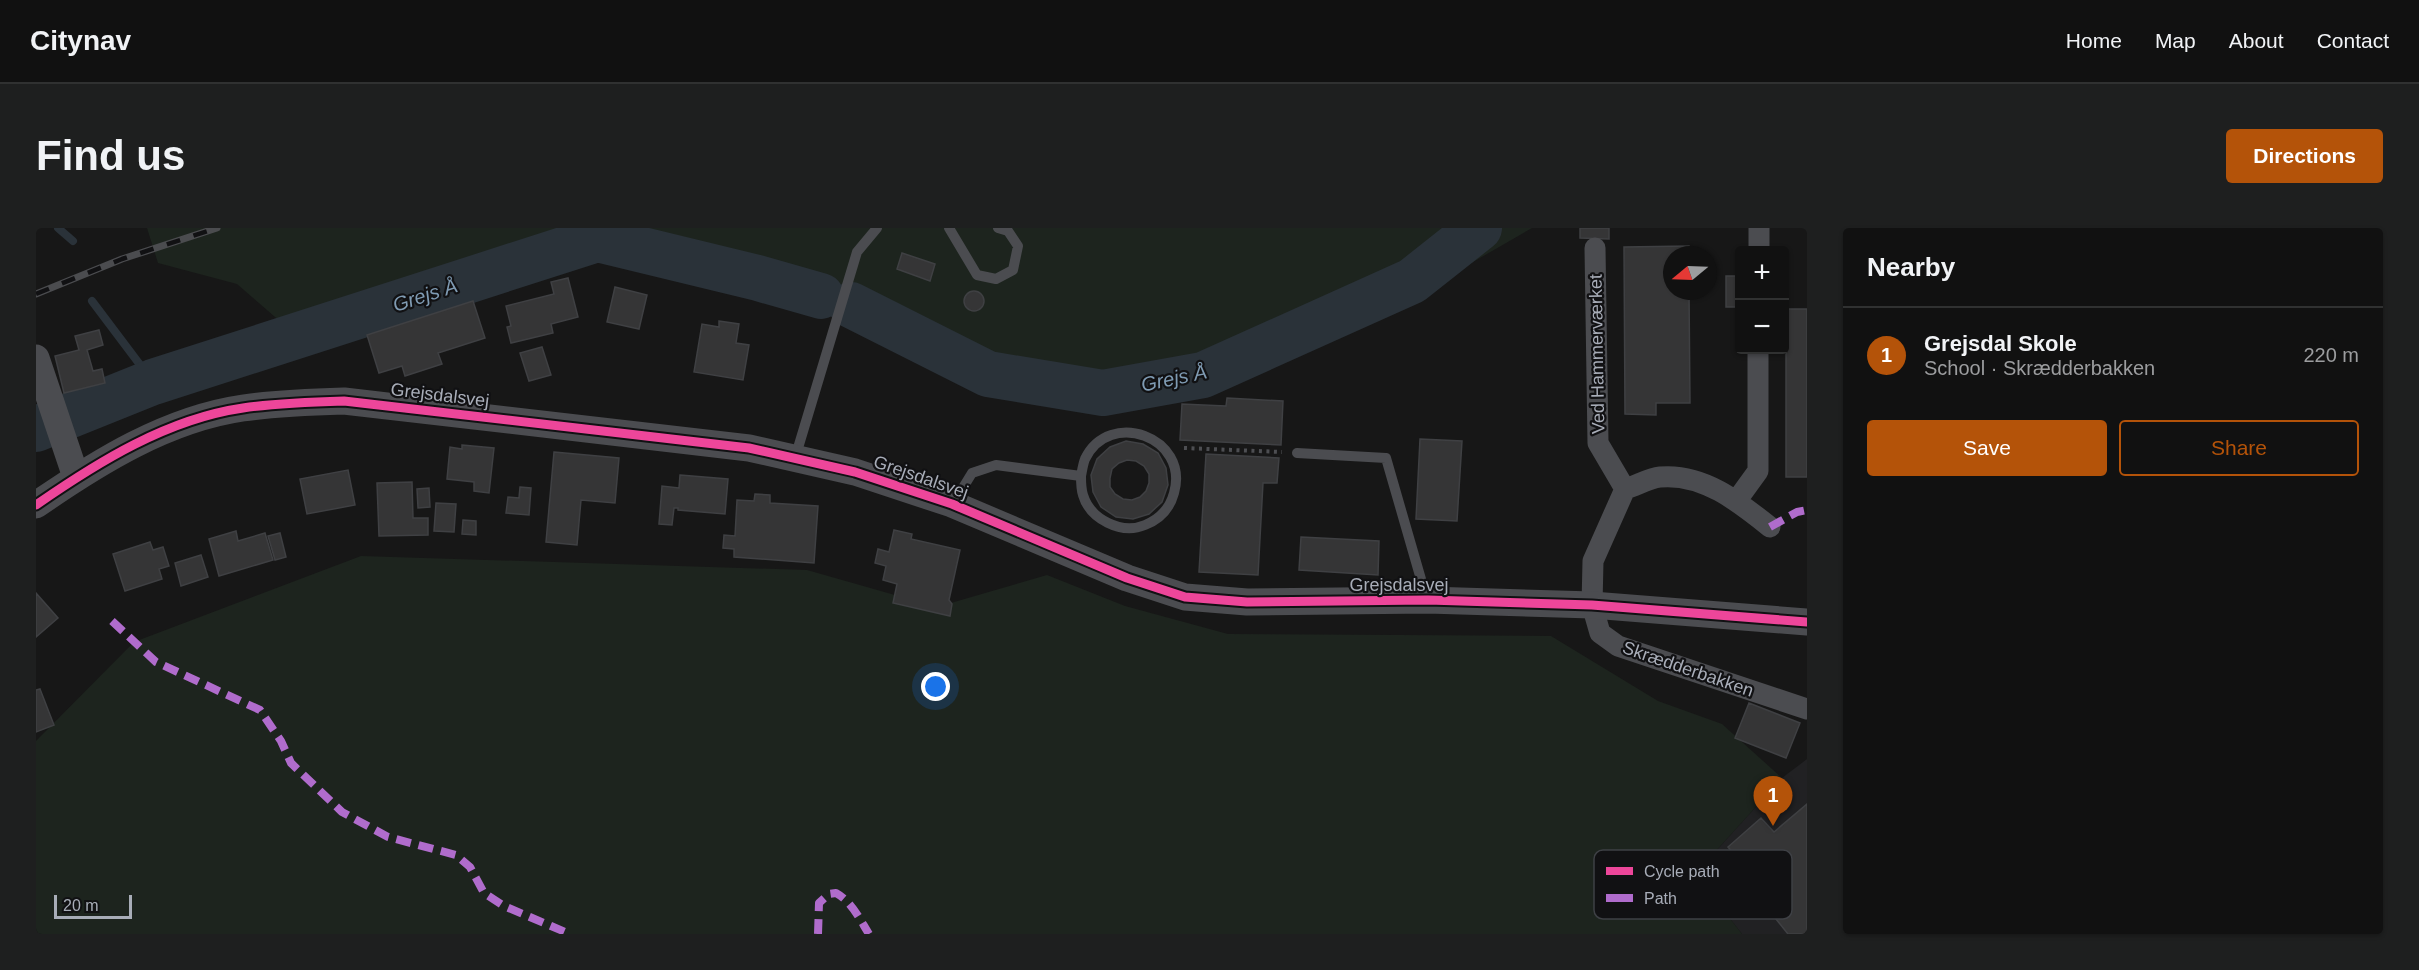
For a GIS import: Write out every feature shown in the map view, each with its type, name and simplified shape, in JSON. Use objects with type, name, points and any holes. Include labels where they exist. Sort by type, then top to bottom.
[{"type":"street","points":[[1758,246],[1759,228]]},
{"type":"street","name":"Ved Hammerværket","points":[[1595,248],[1598,443],[1624,489]]},
{"type":"street","points":[[1737,500],[1758,471],[1758,354]]},
{"type":"street","points":[[36,358],[76,477]]},
{"type":"street","name":"Grejsdalsvej","points":[[36,505],[76,477],[129,446],[195,420],[241,408],[293,402],[344,401],[749,448],[795,458],[855,472],[952,504],[1127,578],[1185,597],[1247,602],[1428,600],[1592,605],[1807,622]]},
{"type":"street","points":[[1592,605],[1593,561],[1624,489],[1660,477],[1698,480],[1737,500],[1770,527]]},
{"type":"street","name":"Skrædderbakken","points":[[1592,605],[1600,633],[1618,646],[1807,709]]},
{"type":"lane","points":[[795,458],[857,252],[877,228]]},
{"type":"lane","points":[[949,228],[977,275],[996,279],[1013,270],[1017,246],[1008,231],[998,228]]},
{"type":"lane","points":[[1132,432],[1151,437],[1166,449],[1174,465],[1177,484],[1172,502],[1160,517],[1144,526],[1125,528],[1107,523],[1092,512],[1083,495],[1081,476],[1086,458],[1097,444],[1114,434],[1132,432]]},
{"type":"lane","points":[[1297,453],[1386,458],[1428,600]]},
{"type":"lane","points":[[952,504],[972,473],[996,465],[1081,476]]},
{"type":"path","points":[[1166,449],[1194,447],[1297,453]]},
{"type":"shaded area","points":[[147,228],[590,228],[290,330],[237,284],[158,263]]},
{"type":"shaded area","points":[[590,228],[1532,228],[1362,326],[1175,372],[1017,370],[747,253]]},
{"type":"shaded area","points":[[361,556],[807,570],[937,607],[1047,575],[1125,606],[1228,634],[1551,636],[1658,701],[1722,724],[1782,778],[1717,850],[1594,850],[1594,919],[1730,919],[1742,934],[36,934],[36,741],[134,642]]},
{"type":"shaded area","points":[[1807,759],[1807,934],[1742,934],[1730,919],[1792,919],[1792,850],[1717,850],[1782,778]]},
{"type":"building","points":[[1580,228],[1609,228],[1609,239],[1580,238]]},
{"type":"building","points":[[1663,246],[1663,300],[1689,300],[1690,403],[1656,403],[1656,415],[1625,414],[1624,247]]},
{"type":"building","points":[[902,253],[935,264],[930,281],[897,269]]},
{"type":"building","points":[[1726,276],[1735,276],[1735,307],[1726,307]]},
{"type":"building","points":[[568,278],[578,317],[551,324],[553,333],[511,343],[507,327],[511,326],[506,306],[554,294],[551,282]]},
{"type":"building","points":[[615,287],[647,295],[639,329],[607,322]]},
{"type":"building","points":[[970,291],[978,291],[984,297],[984,305],[978,311],[970,311],[964,305],[964,297]]},
{"type":"building","points":[[473,301],[485,338],[438,353],[442,364],[405,376],[402,366],[379,373],[367,335]]},
{"type":"building","points":[[1789,309],[1807,309],[1807,477],[1786,477],[1786,354],[1789,354]]},
{"type":"building","points":[[719,321],[739,324],[736,343],[749,345],[743,380],[694,372],[702,324],[719,327]]},
{"type":"building","points":[[99,330],[103,345],[87,350],[93,371],[102,369],[105,383],[64,393],[55,356],[79,350],[75,336]]},
{"type":"building","points":[[542,347],[551,375],[529,381],[520,353]]},
{"type":"building","points":[[1227,398],[1283,401],[1281,445],[1180,440],[1182,404],[1226,406]]},
{"type":"building","points":[[1420,439],[1462,441],[1457,521],[1416,519]]},
{"type":"building","points":[[1126,441],[1143,444],[1158,453],[1166,468],[1168,485],[1162,502],[1149,514],[1133,519],[1116,517],[1101,507],[1093,492],[1091,475],[1097,459],[1110,447]],"holes":[[[1127,460],[1136,461],[1144,466],[1149,474],[1149,483],[1146,491],[1140,497],[1132,500],[1123,499],[1110,487],[1112,469]]]},
{"type":"building","points":[[462,445],[494,448],[489,493],[474,491],[474,482],[447,479],[450,447],[462,449]]},
{"type":"building","points":[[554,452],[619,458],[615,503],[581,500],[577,545],[546,542]]},
{"type":"building","points":[[1206,454],[1279,458],[1277,483],[1263,483],[1258,575],[1199,572]]},
{"type":"building","points":[[348,470],[355,505],[307,514],[300,479]]},
{"type":"building","points":[[680,475],[728,479],[725,514],[674,508],[672,525],[659,524],[662,486],[679,488]]},
{"type":"building","points":[[412,482],[413,518],[428,518],[428,535],[379,536],[377,483]]},
{"type":"building","points":[[520,487],[531,488],[529,515],[506,513],[508,497],[519,498]]},
{"type":"building","points":[[429,488],[430,507],[418,508],[417,489]]},
{"type":"building","points":[[755,494],[770,495],[770,503],[818,506],[814,563],[734,557],[734,549],[723,548],[724,535],[735,536],[737,500],[754,501]]},
{"type":"building","points":[[436,503],[456,504],[454,532],[434,531]]},
{"type":"building","points":[[463,520],[476,521],[476,535],[462,534]]},
{"type":"building","points":[[894,530],[912,534],[911,539],[960,550],[949,600],[952,604],[950,616],[893,603],[897,584],[883,580],[886,566],[875,563],[878,549],[889,552]]},
{"type":"building","points":[[236,531],[238,541],[265,533],[273,560],[219,576],[209,539]]},
{"type":"building","points":[[280,533],[286,557],[275,560],[268,536]]},
{"type":"building","points":[[1301,537],[1379,541],[1378,575],[1299,570]]},
{"type":"building","points":[[150,542],[153,550],[163,547],[169,566],[159,569],[162,579],[125,591],[113,554]]},
{"type":"building","points":[[201,555],[208,577],[181,586],[175,563]]},
{"type":"building","points":[[36,593],[58,618],[36,637]]},
{"type":"building","points":[[40,689],[54,725],[36,732],[36,690]]},
{"type":"building","points":[[1749,703],[1800,723],[1786,758],[1735,738]]},
{"type":"building","points":[[1807,804],[1807,934],[1788,934],[1776,919],[1792,919],[1792,850],[1731,850],[1728,847],[1761,818],[1774,832]]},
{"type":"waterway","points":[[58,228],[73,241]]},
{"type":"waterway","name":"Grejs Å","points":[[851,305],[988,374],[1103,393],[1203,375],[1412,281],[1479,228]]},
{"type":"waterway","name":"Grejs Å","points":[[36,429],[153,382],[597,239],[758,278],[821,296]]},
{"type":"waterway","points":[[92,301],[153,382]]},
{"type":"railway","points":[[36,294],[122,259],[217,228]]},
{"type":"marked path","points":[[1770,527],[1797,512],[1807,510]]},
{"type":"marked path","points":[[112,621],[156,662],[260,710],[281,741],[291,763],[342,812],[388,837],[456,855],[470,867],[484,893],[504,906],[570,934]]},
{"type":"marked path","points":[[818,934],[819,903],[829,894],[836,893],[851,906],[869,934]]},
{"type":"cycle path","points":[[36,505],[84,473],[134,444],[187,422],[256,406],[344,401],[749,448],[855,472],[952,504],[1127,578],[1185,597],[1247,602],[1428,600],[1592,605],[1807,622]]},
{"type":"place","name":"Grejsdal Skole","points":[[1773,826]]}]
